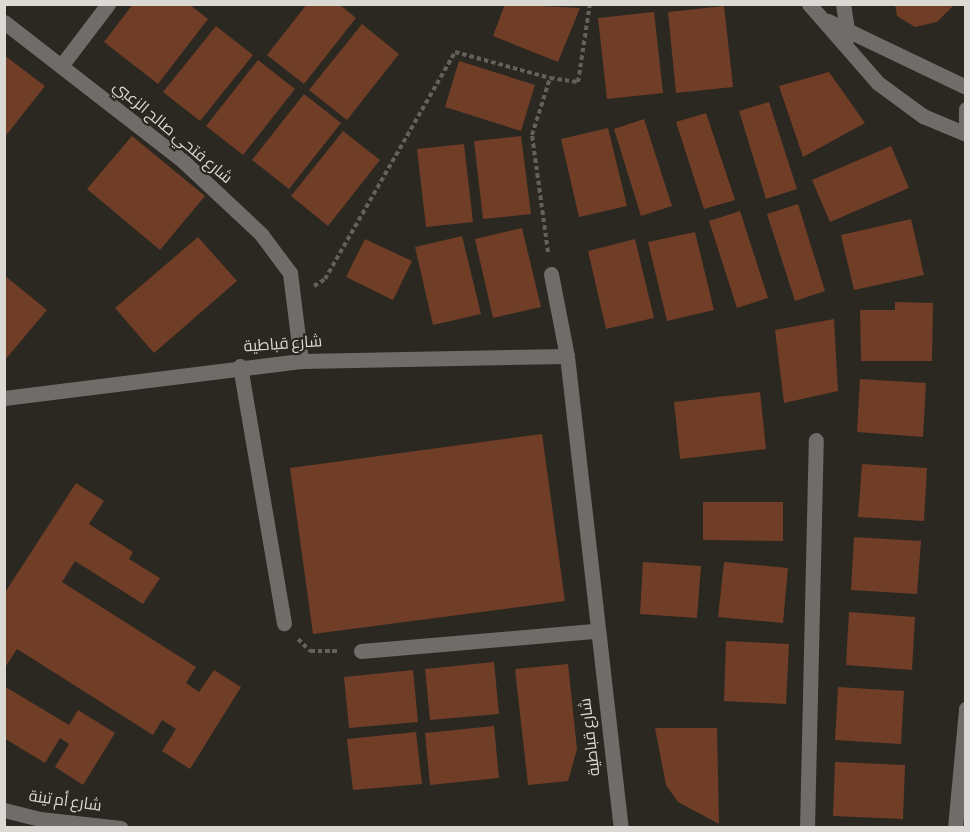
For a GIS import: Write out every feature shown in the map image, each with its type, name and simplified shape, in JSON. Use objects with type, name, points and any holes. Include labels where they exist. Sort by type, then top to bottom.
[{"type":"street","points":[[60,66],[108,4]]},
{"type":"street","points":[[843,4],[846,33],[855,60]]},
{"type":"street","points":[[812,9],[846,33],[966,87]]},
{"type":"street","points":[[812,9],[855,60],[923,116],[966,134]]},
{"type":"street","name":"شارع فتحي صالح الزعبي","points":[[4,22],[183,161],[261,234],[290,273],[296,298],[301,361]]},
{"type":"street","points":[[966,109],[966,126]]},
{"type":"street","name":"شارع قباطية","points":[[551,274],[567,356],[621,828]]},
{"type":"street","name":"شارع قباطية","points":[[4,398],[240,366],[301,361],[567,356]]},
{"type":"street","points":[[240,366],[284,623]]},
{"type":"street","points":[[807,828],[816,440]]},
{"type":"street","points":[[361,651],[597,631]]},
{"type":"street","points":[[955,828],[966,709]]},
{"type":"street","name":"شارع أم تينة","points":[[4,810],[40,819],[121,828]]},
{"type":"path","points":[[296,298],[325,279],[455,52],[550,78],[578,82],[590,4]]},
{"type":"path","points":[[550,78],[532,135],[551,274]]},
{"type":"path","points":[[284,623],[310,651],[361,651]]},
{"type":"building","points":[[133,4],[189,4],[208,19],[158,84],[104,42]]},
{"type":"building","points":[[307,4],[339,4],[356,18],[304,84],[267,55]]},
{"type":"building","points":[[505,4],[580,8],[558,62],[493,36]]},
{"type":"building","points":[[895,4],[955,4],[937,22],[915,27],[897,16]]},
{"type":"building","points":[[724,6],[733,87],[676,93],[668,12]]},
{"type":"building","points":[[654,12],[663,93],[607,99],[598,18]]},
{"type":"building","points":[[362,24],[399,54],[347,120],[309,90]]},
{"type":"building","points":[[216,26],[253,55],[200,121],[163,92]]},
{"type":"building","points":[[4,55],[45,86],[4,138]]},
{"type":"building","points":[[258,60],[295,89],[243,155],[206,126]]},
{"type":"building","points":[[459,61],[535,85],[521,131],[445,107]]},
{"type":"building","points":[[829,72],[865,123],[803,157],[779,86]]},
{"type":"building","points":[[304,94],[341,123],[289,189],[252,160]]},
{"type":"building","points":[[769,102],[797,189],[766,199],[739,111]]},
{"type":"building","points":[[706,113],[735,200],[704,209],[676,122]]},
{"type":"building","points":[[644,119],[672,206],[641,216],[614,129]]},
{"type":"building","points":[[608,128],[627,206],[579,217],[561,139]]},
{"type":"building","points":[[343,131],[380,160],[328,226],[291,196]]},
{"type":"building","points":[[132,136],[205,196],[160,250],[87,189]]},
{"type":"building","points":[[521,136],[531,214],[483,219],[474,141]]},
{"type":"building","points":[[464,144],[473,222],[426,227],[417,149]]},
{"type":"building","points":[[891,146],[909,188],[830,222],[812,180]]},
{"type":"building","points":[[798,204],[825,291],[795,301],[767,214]]},
{"type":"building","points":[[740,211],[768,298],[737,308],[709,221]]},
{"type":"building","points":[[911,219],[924,275],[854,290],[841,235]]},
{"type":"building","points":[[522,228],[541,307],[493,318],[475,239]]},
{"type":"building","points":[[695,232],[714,310],[667,321],[648,242]]},
{"type":"building","points":[[462,236],[481,314],[433,325],[415,247]]},
{"type":"building","points":[[198,237],[237,281],[154,353],[115,308]]},
{"type":"building","points":[[365,239],[412,261],[393,300],[346,277]]},
{"type":"building","points":[[635,239],[654,318],[606,329],[588,251]]},
{"type":"building","points":[[4,275],[47,310],[4,361]]},
{"type":"building","points":[[895,302],[933,303],[932,361],[861,361],[860,310],[895,310]]},
{"type":"building","points":[[834,319],[838,391],[784,403],[775,330]]},
{"type":"building","points":[[860,379],[926,383],[923,437],[857,432]]},
{"type":"building","points":[[760,392],[766,449],[680,459],[674,402]]},
{"type":"building","points":[[542,434],[565,601],[313,634],[290,468]]},
{"type":"building","points":[[862,464],[927,468],[924,521],[858,517]]},
{"type":"building","points":[[76,483],[104,501],[89,524],[133,552],[129,559],[160,578],[143,604],[75,561],[62,582],[196,667],[186,683],[199,692],[214,670],[241,687],[190,769],[162,751],[176,729],[162,720],[153,735],[17,649],[4,669],[4,594]]},
{"type":"building","points":[[703,502],[783,502],[783,541],[703,540]]},
{"type":"building","points":[[854,537],[921,541],[917,594],[851,590]]},
{"type":"building","points":[[643,562],[701,566],[697,618],[640,614]]},
{"type":"building","points":[[724,562],[788,568],[783,623],[718,617]]},
{"type":"building","points":[[849,612],[915,617],[912,670],[846,665]]},
{"type":"building","points":[[726,641],[789,644],[786,704],[724,701]]},
{"type":"building","points":[[494,662],[499,714],[430,720],[425,669]]},
{"type":"building","points":[[568,664],[577,749],[568,781],[528,785],[515,669]]},
{"type":"building","points":[[413,670],[418,722],[349,728],[344,677]]},
{"type":"building","points":[[4,686],[69,725],[78,710],[115,733],[83,785],[55,767],[69,744],[60,738],[45,763],[4,738]]},
{"type":"building","points":[[838,687],[904,691],[901,744],[835,740]]},
{"type":"building","points":[[494,726],[499,778],[430,785],[425,733]]},
{"type":"building","points":[[655,728],[717,728],[719,824],[678,802],[666,785]]},
{"type":"building","points":[[416,732],[422,784],[353,790],[347,739]]},
{"type":"building","points":[[835,762],[905,765],[903,819],[833,816]]}]
